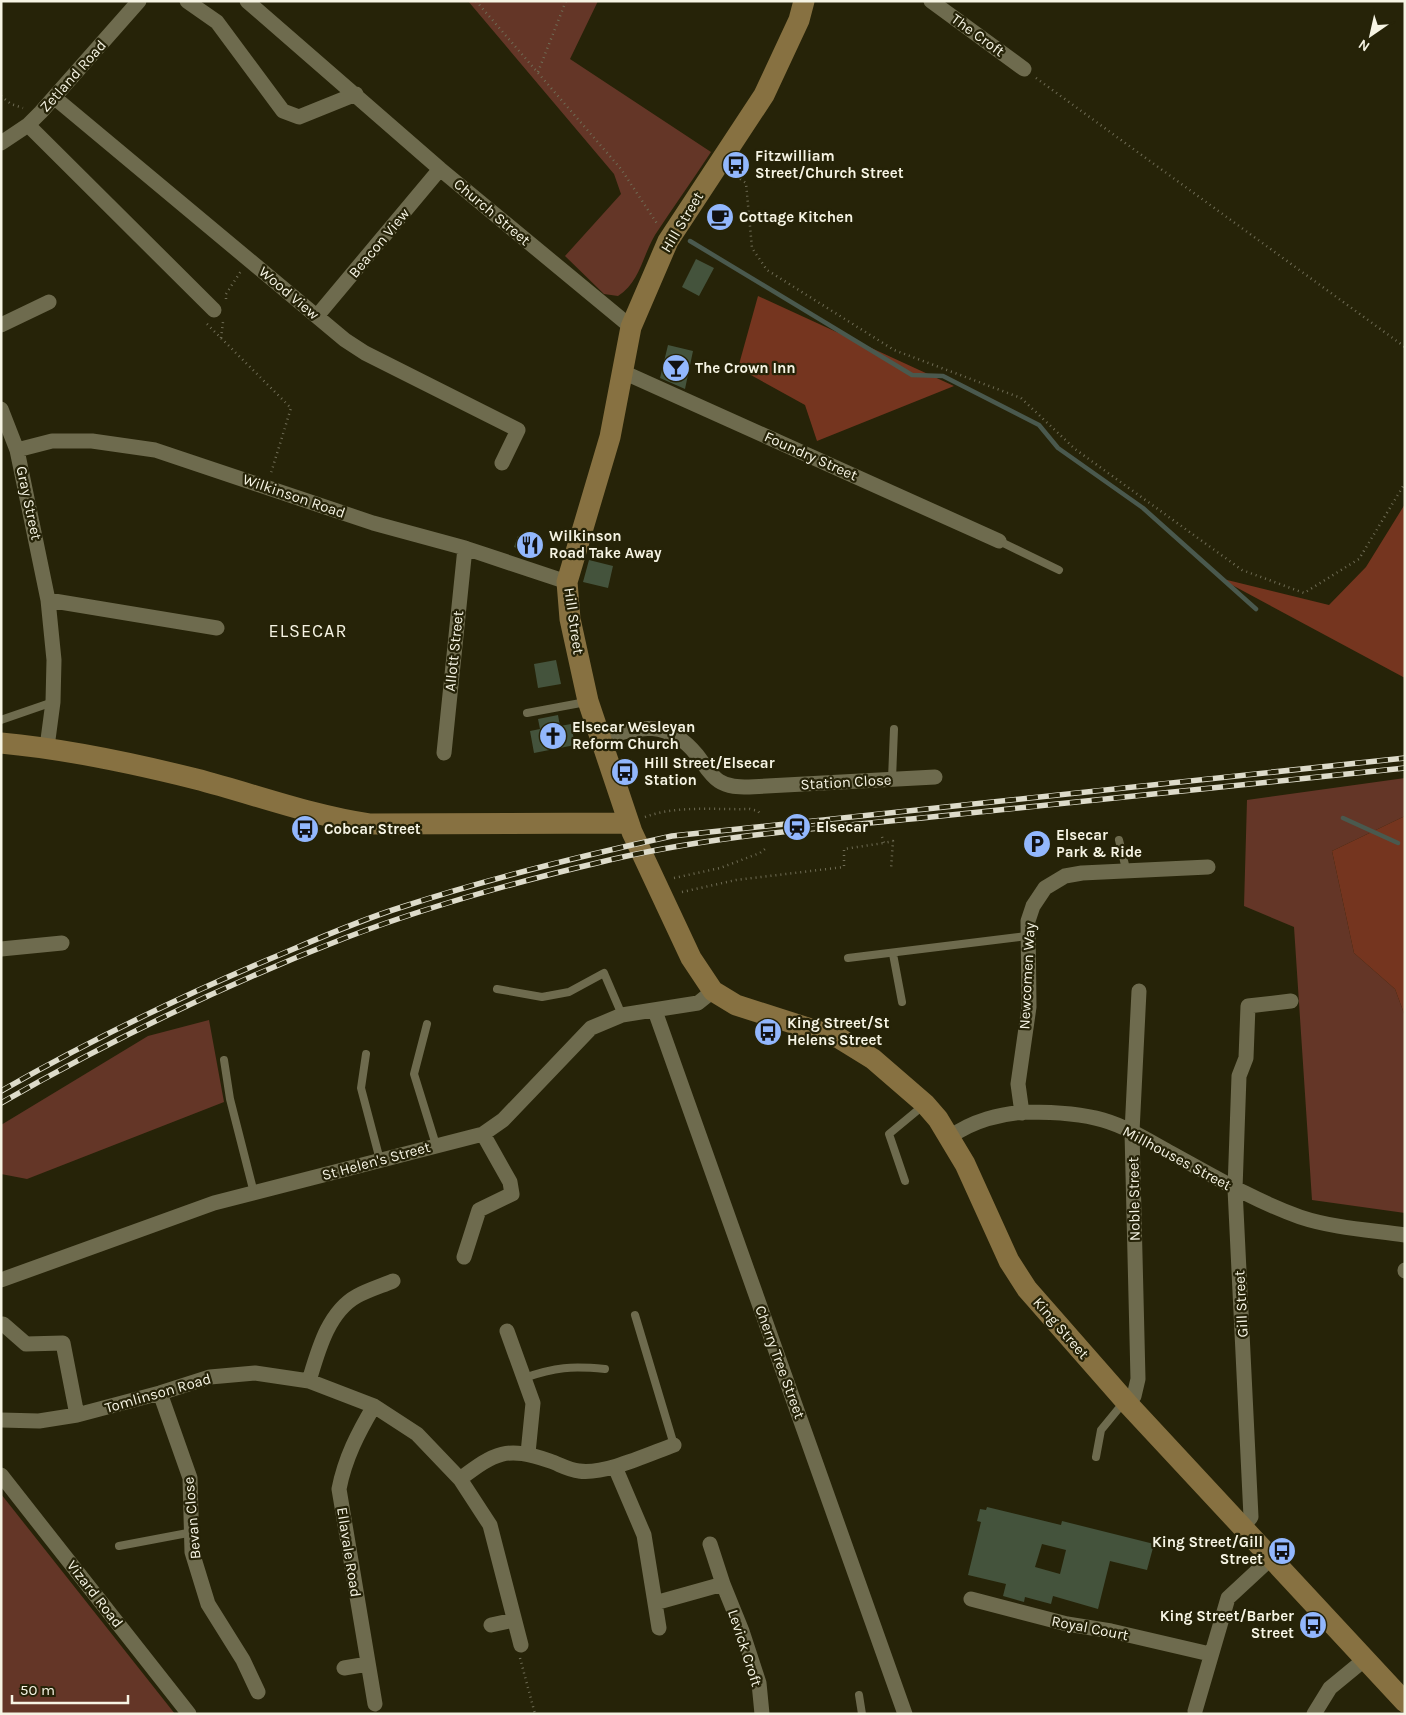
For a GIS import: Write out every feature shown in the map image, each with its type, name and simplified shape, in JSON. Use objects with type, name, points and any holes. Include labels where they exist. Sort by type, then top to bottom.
[{"type":"main road","name":"Hill Street","points":[[713,990],[694,964],[630,828],[588,701],[570,619],[567,582],[610,437],[631,327],[668,241],[764,95],[799,20],[804,1]]},
{"type":"main road","points":[[1,743],[47,747],[195,779],[331,818],[368,824],[630,828]]},
{"type":"main road","name":"King Street","points":[[713,990],[736,1005],[839,1038],[873,1059],[925,1104],[938,1119],[965,1164],[1009,1261],[1027,1289],[1126,1402],[1270,1560],[1405,1702]]},
{"type":"street","name":"Zetland Road","points":[[1,144],[28,125],[55,98],[139,1]]},
{"type":"street","points":[[187,1],[217,22],[283,111],[299,117],[356,94]]},
{"type":"street","name":"Church Street","points":[[247,1],[440,169],[631,327]]},
{"type":"street","name":"The Croft","points":[[931,1],[1024,69]]},
{"type":"street","name":"Wood View","points":[[55,98],[364,353],[518,430],[502,463]]},
{"type":"street","points":[[28,125],[221,311]]},
{"type":"street","name":"Beacon View","points":[[317,316],[440,169]]},
{"type":"street","points":[[1,325],[49,302]]},
{"type":"street","name":"Foundry Street","points":[[622,372],[999,541]]},
{"type":"street","name":"Gray Street","points":[[1,410],[17,450],[48,600],[54,660],[53,702],[47,747]]},
{"type":"street","name":"Wilkinson Road","points":[[17,450],[52,441],[92,441],[154,450],[373,523],[465,548],[567,582]]},
{"type":"street","name":"Allott Street","points":[[444,753],[465,548]]},
{"type":"street","points":[[48,600],[217,628]]},
{"type":"street","name":"Station Close","points":[[601,739],[638,728],[664,730],[690,746],[715,778],[732,786],[749,787],[935,777]]},
{"type":"street","name":"Newcomen Way","points":[[1022,1113],[1018,1084],[1029,1008],[1030,955],[1027,936],[1033,906],[1045,888],[1054,882],[1082,873],[1126,869],[1208,867]]},
{"type":"street","points":[[1,949],[62,943]]},
{"type":"street","name":"St Helen's Street","points":[[1,1280],[214,1203],[483,1134],[503,1120],[591,1028],[622,1015],[698,1003],[713,990]]},
{"type":"street","name":"Noble Street","points":[[1126,1402],[1134,1396],[1138,1379],[1132,1132],[1139,991]]},
{"type":"street","name":"Gill Street","points":[[1242,1528],[1249,1521],[1251,1511],[1235,1189],[1239,1076],[1246,1058],[1248,1006],[1291,1002]]},
{"type":"street","name":"Cherry Tree Street","points":[[655,1011],[905,1714]]},
{"type":"street","name":"Millhouses Street","points":[[950,1137],[976,1123],[1001,1116],[1051,1112],[1084,1115],[1105,1120],[1132,1132],[1235,1189],[1301,1217],[1339,1225],[1405,1234]]},
{"type":"street","points":[[464,1257],[479,1210],[512,1194],[510,1182],[483,1134]]},
{"type":"street","points":[[309,1381],[321,1340],[337,1315],[356,1297],[393,1281]]},
{"type":"street","points":[[3,1324],[26,1344],[62,1343],[77,1415]]},
{"type":"street","points":[[507,1332],[533,1403],[528,1453]]},
{"type":"street","name":"Tomlinson Road","points":[[1,1420],[38,1421],[77,1415],[160,1393],[210,1377],[255,1373],[309,1381],[374,1406],[417,1434],[460,1479],[490,1524],[520,1645]]},
{"type":"street","name":"Bevan Close","points":[[160,1393],[190,1478],[193,1532],[192,1552],[208,1604],[243,1660],[258,1692]]},
{"type":"street","name":"Ellavale Road","points":[[374,1406],[350,1450],[339,1489],[375,1704]]},
{"type":"street","points":[[460,1479],[488,1458],[498,1454],[528,1453],[580,1472],[615,1467],[674,1445]]},
{"type":"street","points":[[615,1467],[644,1535],[659,1628]]},
{"type":"street","name":"Vizard Road","points":[[1,1475],[189,1714]]},
{"type":"street","name":"Levick Croft","points":[[710,1544],[759,1683],[762,1714]]},
{"type":"street","points":[[1195,1711],[1210,1654],[1228,1598],[1270,1560]]},
{"type":"street","points":[[655,1603],[723,1584]]},
{"type":"street","name":"Royal Court","points":[[971,1599],[1067,1624],[1111,1631],[1210,1654]]},
{"type":"street","points":[[491,1624],[514,1620]]},
{"type":"street","points":[[1314,1714],[1330,1688],[1364,1660]]},
{"type":"street","points":[[344,1668],[368,1664]]},
{"type":"lane","points":[[999,541],[1059,570]]},
{"type":"lane","points":[[527,713],[588,701]]},
{"type":"lane","points":[[1,720],[53,702]]},
{"type":"lane","points":[[892,779],[894,729]]},
{"type":"lane","points":[[1119,840],[1126,869]]},
{"type":"lane","points":[[848,958],[893,954],[1027,936]]},
{"type":"lane","points":[[893,954],[902,1002]]},
{"type":"lane","points":[[497,989],[542,997],[569,992],[604,973],[622,1015]]},
{"type":"lane","points":[[427,1024],[414,1074],[436,1145]]},
{"type":"lane","points":[[366,1054],[361,1088],[380,1160]]},
{"type":"lane","points":[[224,1060],[230,1099],[254,1193]]},
{"type":"lane","points":[[905,1181],[888,1134],[925,1104]]},
{"type":"lane","points":[[635,1315],[674,1445]]},
{"type":"lane","points":[[524,1378],[551,1369],[572,1366],[604,1368]]},
{"type":"lane","points":[[1096,1457],[1101,1430],[1126,1402]]},
{"type":"lane","points":[[120,1546],[193,1532]]},
{"type":"lane","points":[[859,1696],[862,1714]]},
{"type":"path","points":[[476,1],[621,169],[668,241]]},
{"type":"path","points":[[538,72],[566,1]]},
{"type":"path","points":[[1024,69],[1405,347]]},
{"type":"path","points":[[1,96],[11,104],[41,112]]},
{"type":"path","points":[[719,164],[746,183],[752,248],[767,270],[894,350],[1021,398],[1075,449],[1242,570],[1304,593],[1359,559],[1405,483]]},
{"type":"path","points":[[221,338],[221,311],[226,294],[248,259]]},
{"type":"path","points":[[221,311],[204,321],[291,408],[267,487]]},
{"type":"path","points":[[630,828],[656,813],[684,810],[750,809],[758,811],[761,815]]},
{"type":"path","points":[[882,837],[884,843]]},
{"type":"path","points":[[765,849],[760,853],[720,868],[674,878],[682,893],[736,880],[844,867],[844,849],[893,841],[891,869]]},
{"type":"path","points":[[520,1645],[518,1652],[535,1714]]},
{"type":"shaded area","points":[[468,1],[598,1],[570,59],[711,152],[655,235],[631,284],[618,296],[604,294],[565,256],[621,194],[614,174]]},
{"type":"shaded area","points":[[758,296],[954,386],[817,441],[805,405],[738,368]]},
{"type":"shaded area","points":[[1405,504],[1405,678],[1219,578],[1329,605],[1366,567]]},
{"type":"shaded area","points":[[1405,778],[1405,816],[1332,851],[1354,953],[1395,989],[1405,1016],[1405,1213],[1312,1200],[1294,927],[1244,906],[1247,800]]},
{"type":"shaded area","points":[[1405,816],[1405,1016],[1395,989],[1354,953],[1332,851]]},
{"type":"shaded area","points":[[209,1020],[224,1102],[27,1179],[1,1174],[1,1125],[148,1036]]},
{"type":"shaded area","points":[[1,1494],[175,1714],[1,1714]]},
{"type":"building","name":"Cottage Kitchen","points":[[717,204],[733,217],[722,230],[706,217]]},
{"type":"building","points":[[696,259],[714,268],[699,296],[682,287]]},
{"type":"building","name":"The Crown Inn","points":[[668,345],[693,351],[685,389],[660,378]]},
{"type":"building","points":[[518,536],[542,544],[539,555],[514,547]]},
{"type":"building","points":[[589,560],[613,566],[608,588],[583,582]]},
{"type":"building","points":[[556,660],[561,684],[538,688],[534,664]]},
{"type":"building","points":[[558,715],[560,726],[571,724],[575,745],[534,753],[530,731],[540,729],[538,719]]},
{"type":"building","points":[[987,1507],[1061,1525],[1062,1521],[1154,1544],[1147,1570],[1110,1561],[1098,1609],[1053,1596],[1051,1604],[1025,1597],[1024,1602],[1003,1596],[1006,1584],[968,1575],[981,1522],[977,1521],[980,1509],[986,1510]],"holes":[[[1042,1544],[1066,1550],[1060,1574],[1035,1567]]]},
{"type":"waterway","points":[[690,241],[912,375],[943,376],[1039,425],[1058,448],[1143,508],[1256,609]]},
{"type":"waterway","points":[[1343,818],[1398,843]]},
{"type":"railway","points":[[1,1091],[101,1037],[169,1004],[237,973],[352,925],[385,912],[469,886],[604,851],[672,836],[1405,758]]},
{"type":"railway","points":[[1,1103],[84,1057],[170,1014],[257,974],[345,938],[438,906],[501,887],[597,863],[721,839],[805,829],[1405,768]]},
{"type":"place","name":"Fitzwilliam Street/Church Street","points":[[736,165]]},
{"type":"place","name":"Cottage Kitchen","points":[[720,217]]},
{"type":"place","name":"The Crown Inn","points":[[676,368]]},
{"type":"place","name":"Wilkinson Road Take Away","points":[[530,545]]},
{"type":"place","name":"Elsecar Wesleyan Reform Church","points":[[553,736]]},
{"type":"place","name":"Hill Street/Elsecar Station","points":[[625,772]]},
{"type":"place","name":"Elsecar","points":[[797,827]]},
{"type":"place","name":"Cobcar Street","points":[[305,829]]},
{"type":"place","name":"Elsecar Park & Ride","points":[[1037,844]]},
{"type":"place","name":"King Street/St Helens Street","points":[[768,1032]]},
{"type":"place","name":"King Street/Gill Street","points":[[1282,1551]]},
{"type":"place","name":"King Street/Barber Street","points":[[1313,1625]]},
{"type":"district","name":"ELSECAR","points":[[308,631]]}]
